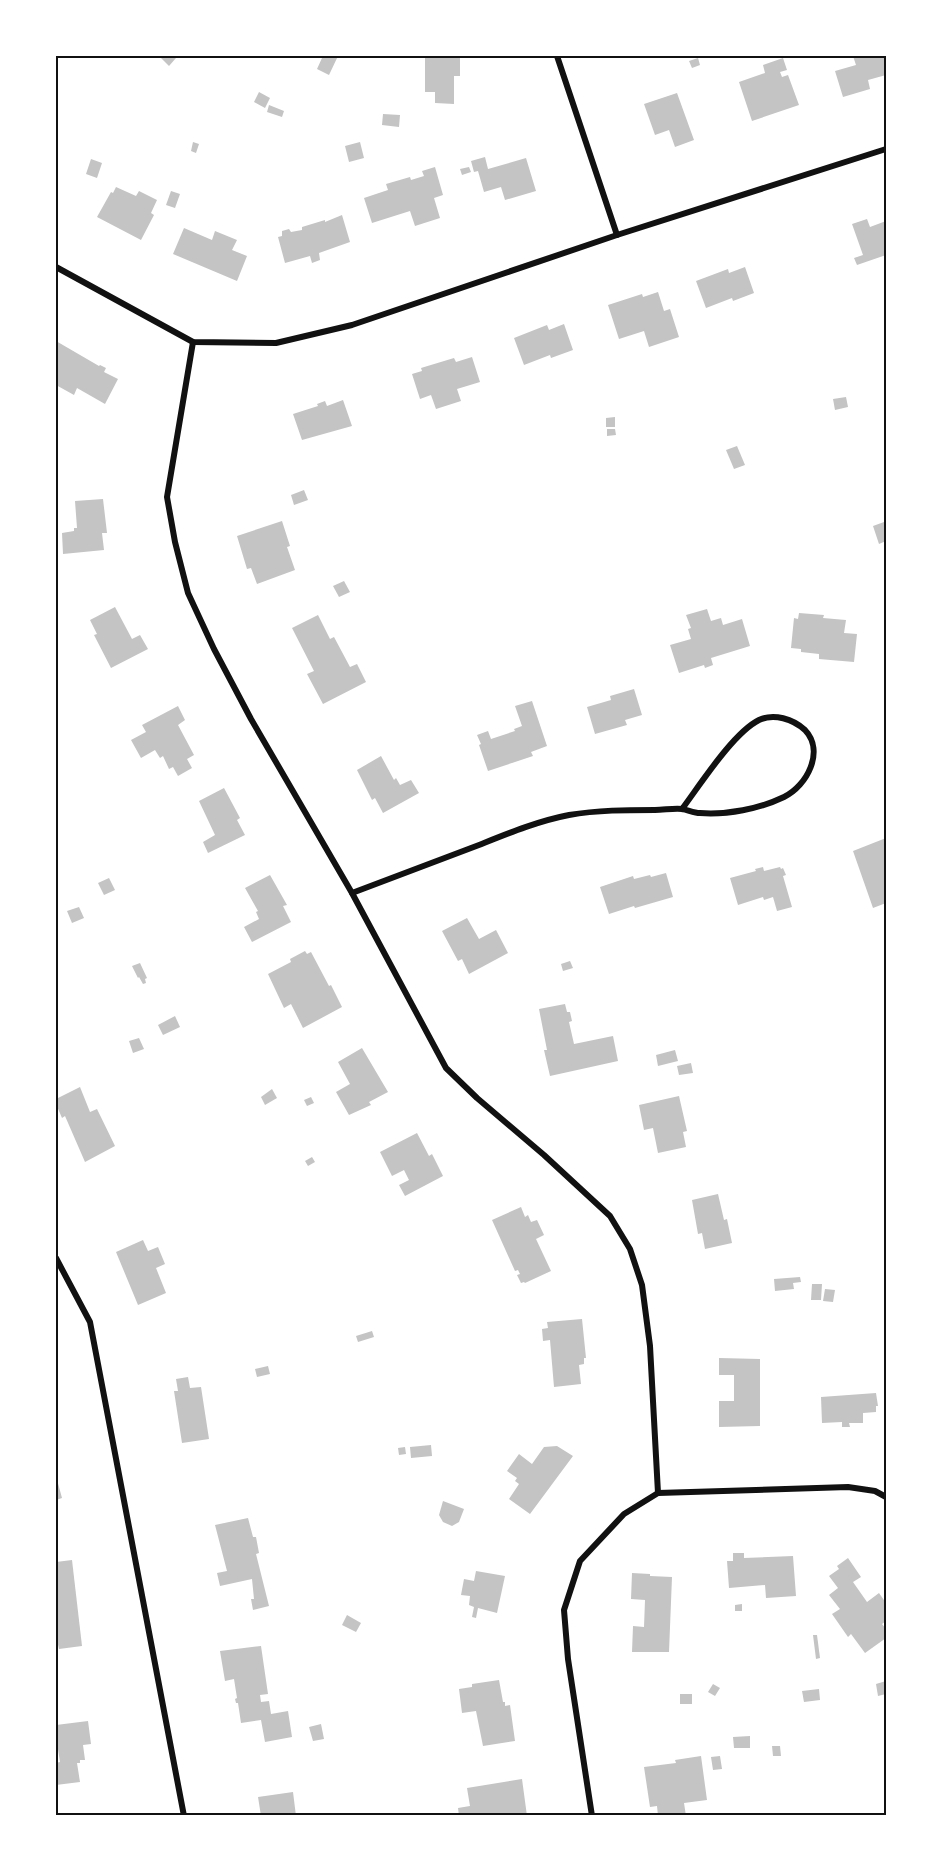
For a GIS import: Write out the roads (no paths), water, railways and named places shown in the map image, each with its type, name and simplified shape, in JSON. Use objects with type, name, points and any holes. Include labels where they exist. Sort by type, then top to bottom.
[{"type":"street","points":[[557,56],[617,235]]},
{"type":"street","points":[[56,267],[194,342],[276,344],[352,325],[617,235],[886,149]]},
{"type":"street","points":[[194,342],[167,497],[175,542],[188,593],[251,719],[352,893],[446,1068],[610,1216],[630,1249],[642,1285],[650,1346],[658,1493]]},
{"type":"street","points":[[352,893],[537,822],[610,810],[682,809],[697,813],[721,814],[764,805],[785,797],[808,775],[813,761],[810,736],[801,726],[786,719],[771,716],[759,720],[743,732],[716,763],[682,809]]},
{"type":"street","points":[[56,1258],[90,1322],[184,1815]]},
{"type":"street","points":[[592,1815],[568,1659],[564,1610],[580,1561],[624,1514],[658,1493],[848,1487],[875,1491],[886,1497]]}]
